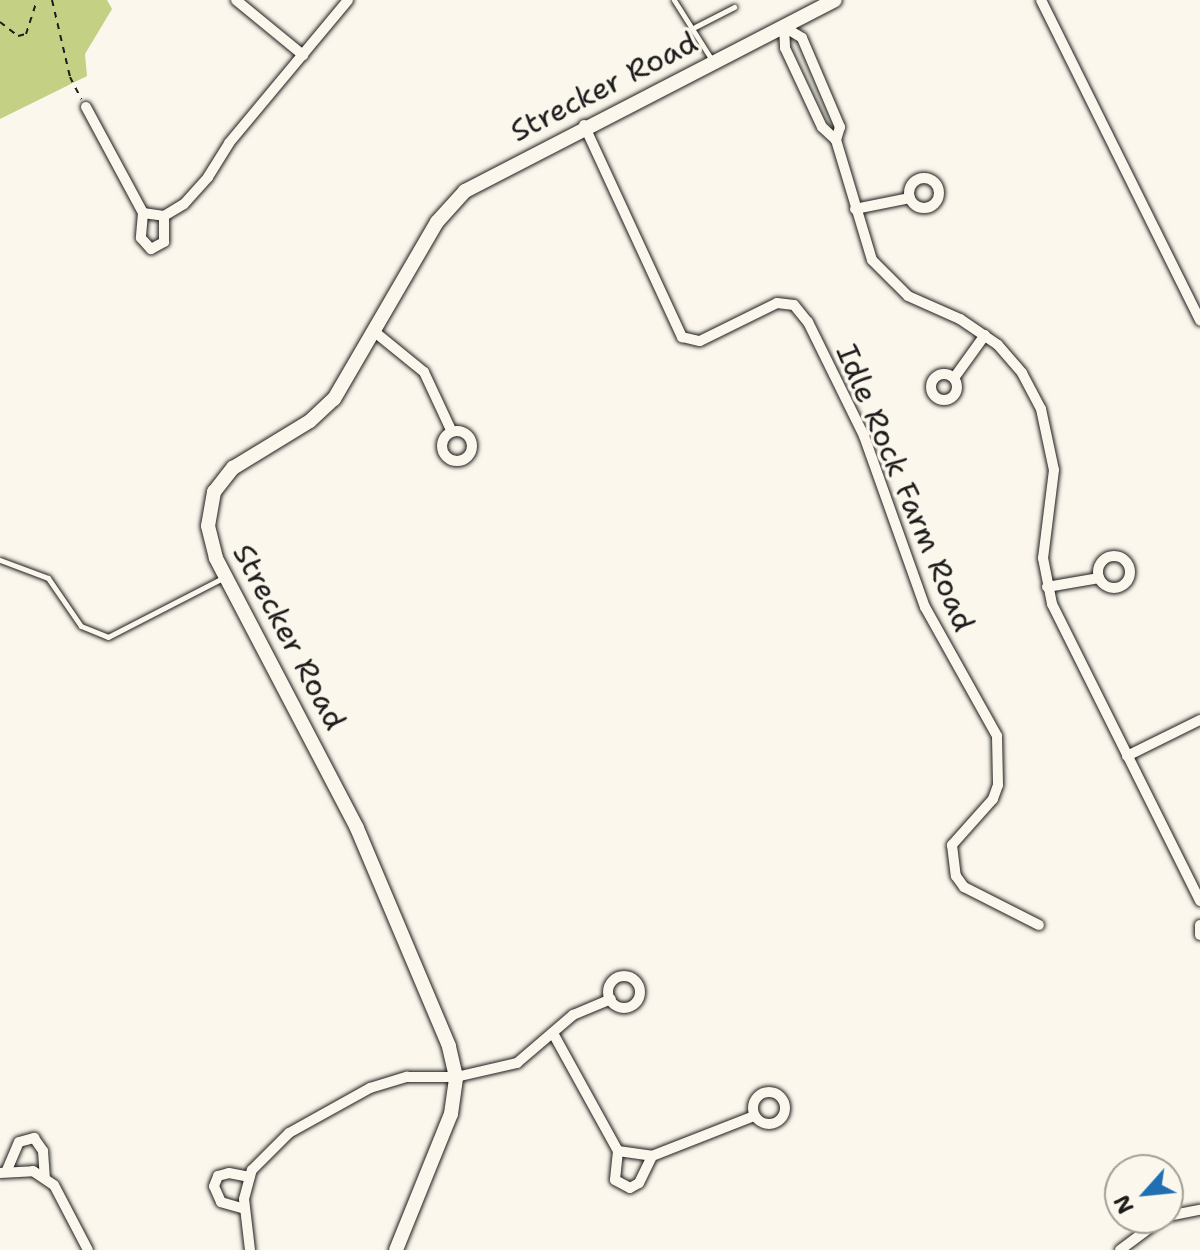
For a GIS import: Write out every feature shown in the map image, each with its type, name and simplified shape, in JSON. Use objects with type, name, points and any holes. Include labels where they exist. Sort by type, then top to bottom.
[{"type":"street","points":[[236,0],[303,55]]},
{"type":"street","points":[[147,214],[164,216],[184,204],[348,0]]},
{"type":"street","name":"Strecker Road","points":[[396,1250],[451,1114],[456,1077],[444,1034],[357,828],[224,578],[208,526],[214,492],[233,468],[310,421],[334,399],[376,333],[449,205],[485,177],[835,0]]},
{"type":"street","points":[[1041,0],[1200,321]]},
{"type":"street","points":[[784,27],[785,48],[822,127],[836,140],[872,260],[895,287],[985,335],[1022,373],[1048,429],[1054,470],[1043,558],[1047,587],[1200,901]]},
{"type":"street","points":[[784,27],[802,38],[840,127],[836,140]]},
{"type":"street","points":[[86,107],[147,214],[141,238],[151,249],[164,242],[164,216]]},
{"type":"street","name":"Idle Rock Farm Road","points":[[584,125],[682,337],[700,341],[777,303],[794,305],[808,322],[864,436],[925,607],[997,736],[998,785],[993,799],[952,845],[956,876],[964,887],[1039,925]]},
{"type":"street","points":[[855,209],[910,198]]},
{"type":"street","points":[[376,333],[424,372],[452,432]]},
{"type":"street","points":[[954,378],[985,335]]},
{"type":"street","points":[[1047,587],[1099,578]]},
{"type":"street","points":[[1127,756],[1200,720]]},
{"type":"street","points":[[1200,925],[1200,935]]},
{"type":"street","points":[[250,1250],[245,1209],[250,1177],[289,1133],[324,1110],[407,1077],[456,1077],[517,1063],[554,1035],[573,1015],[611,999]]},
{"type":"street","points":[[554,1035],[618,1151],[615,1180],[630,1188],[639,1183],[652,1156]]},
{"type":"street","points":[[618,1151],[652,1156],[754,1116]]},
{"type":"street","points":[[45,1178],[43,1151],[34,1138],[19,1142],[4,1172],[33,1171],[61,1192],[88,1250]]},
{"type":"street","points":[[245,1209],[221,1202],[214,1186],[218,1176],[229,1173],[250,1177]]},
{"type":"street","points":[[1120,1250],[1142,1234]]},
{"type":"lane","points":[[674,0],[695,27],[713,61]]},
{"type":"lane","points":[[695,27],[734,7]]},
{"type":"lane","points":[[0,560],[48,578],[81,626],[108,637],[224,578]]},
{"type":"path","points":[[0,22],[18,36],[26,34],[37,0]]},
{"type":"path","points":[[52,0],[70,77],[86,107]]},
{"type":"green space","points":[[0,0],[107,0],[112,9],[85,54],[87,76],[0,119]]}]
